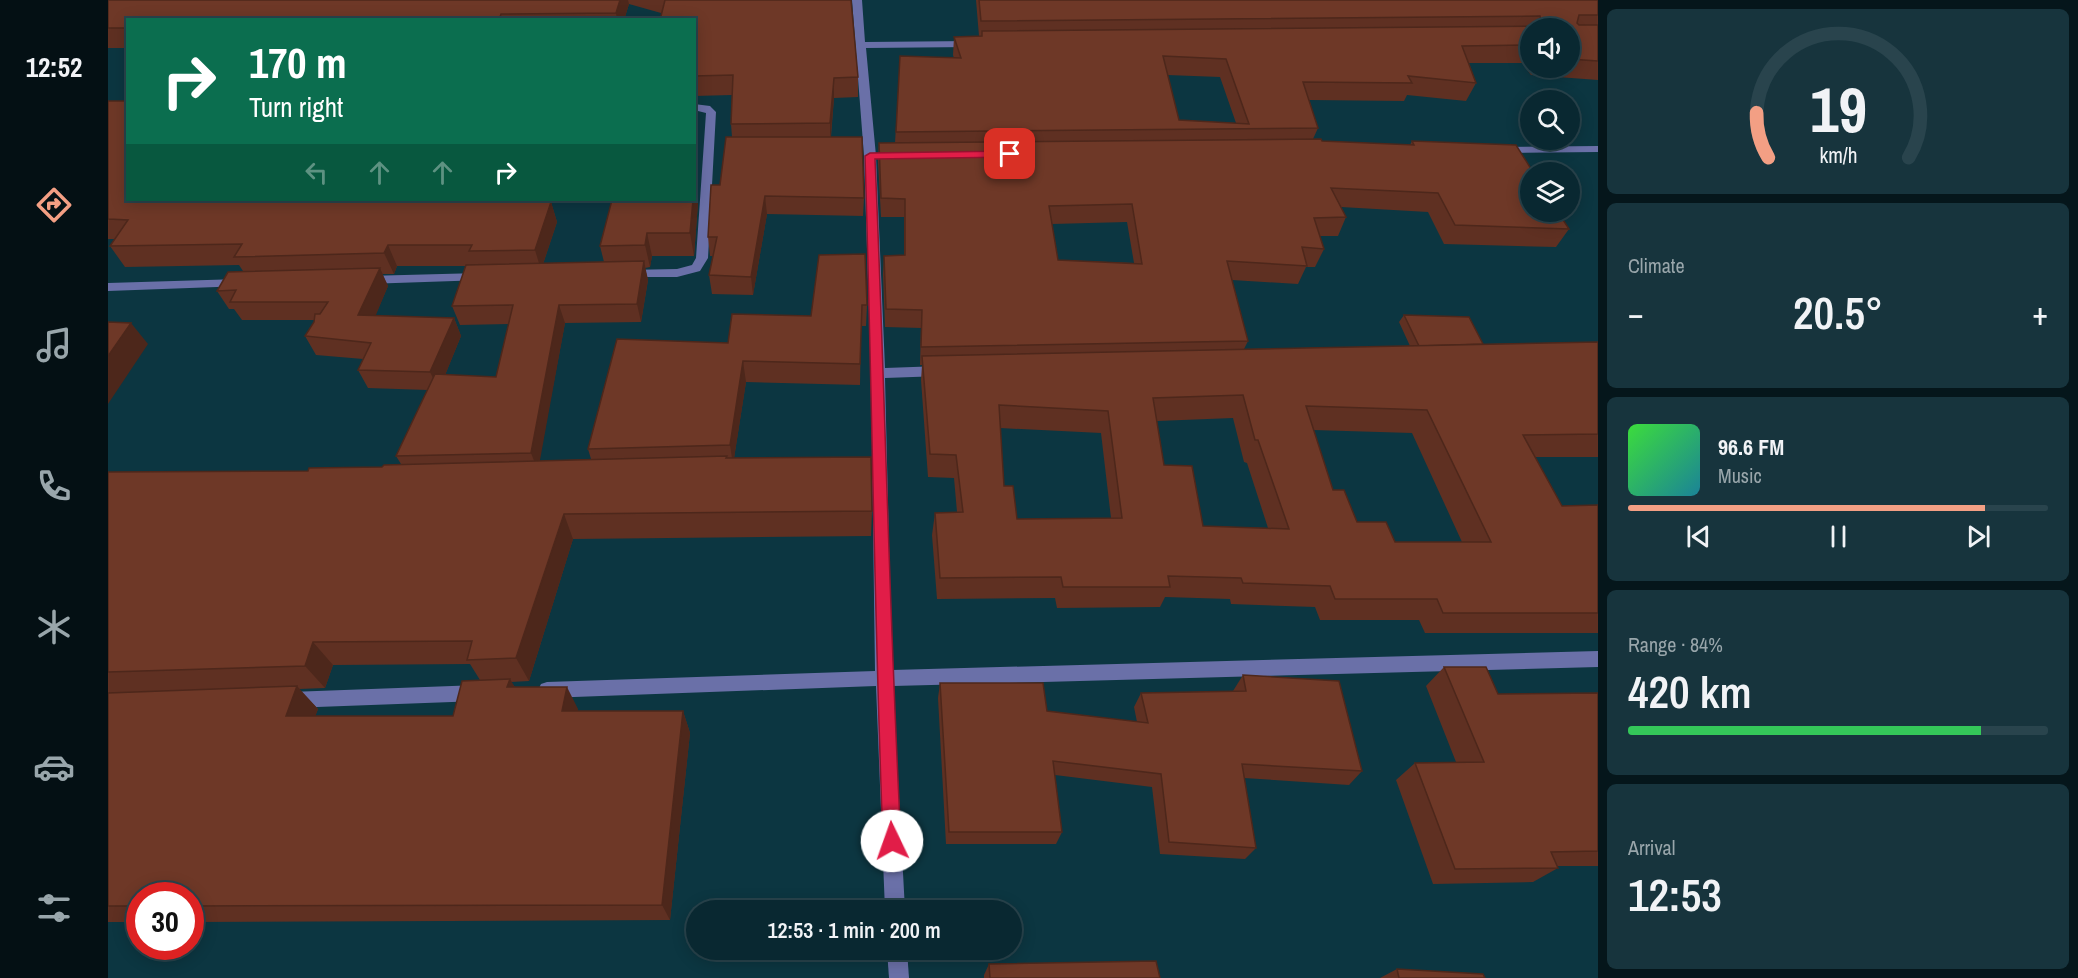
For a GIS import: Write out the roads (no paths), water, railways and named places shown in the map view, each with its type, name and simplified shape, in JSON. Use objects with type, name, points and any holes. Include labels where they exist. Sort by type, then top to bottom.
[{"type":"street","points":[[857,0],[870,152],[878,373],[872,470],[895,900]]},
{"type":"street","points":[[861,45],[978,44]]},
{"type":"street","points":[[618,274],[677,273],[696,268],[702,258],[716,150],[711,112],[706,108],[696,107]]},
{"type":"street","points":[[1491,150],[1598,149]]},
{"type":"street","points":[[357,280],[487,277]]},
{"type":"street","points":[[108,287],[250,283]]},
{"type":"street","points":[[878,373],[960,371]]},
{"type":"street","points":[[526,691],[884,678],[1598,659]]},
{"type":"street","points":[[275,700],[502,692]]},
{"type":"street","points":[[898,960],[899,978]]}]
